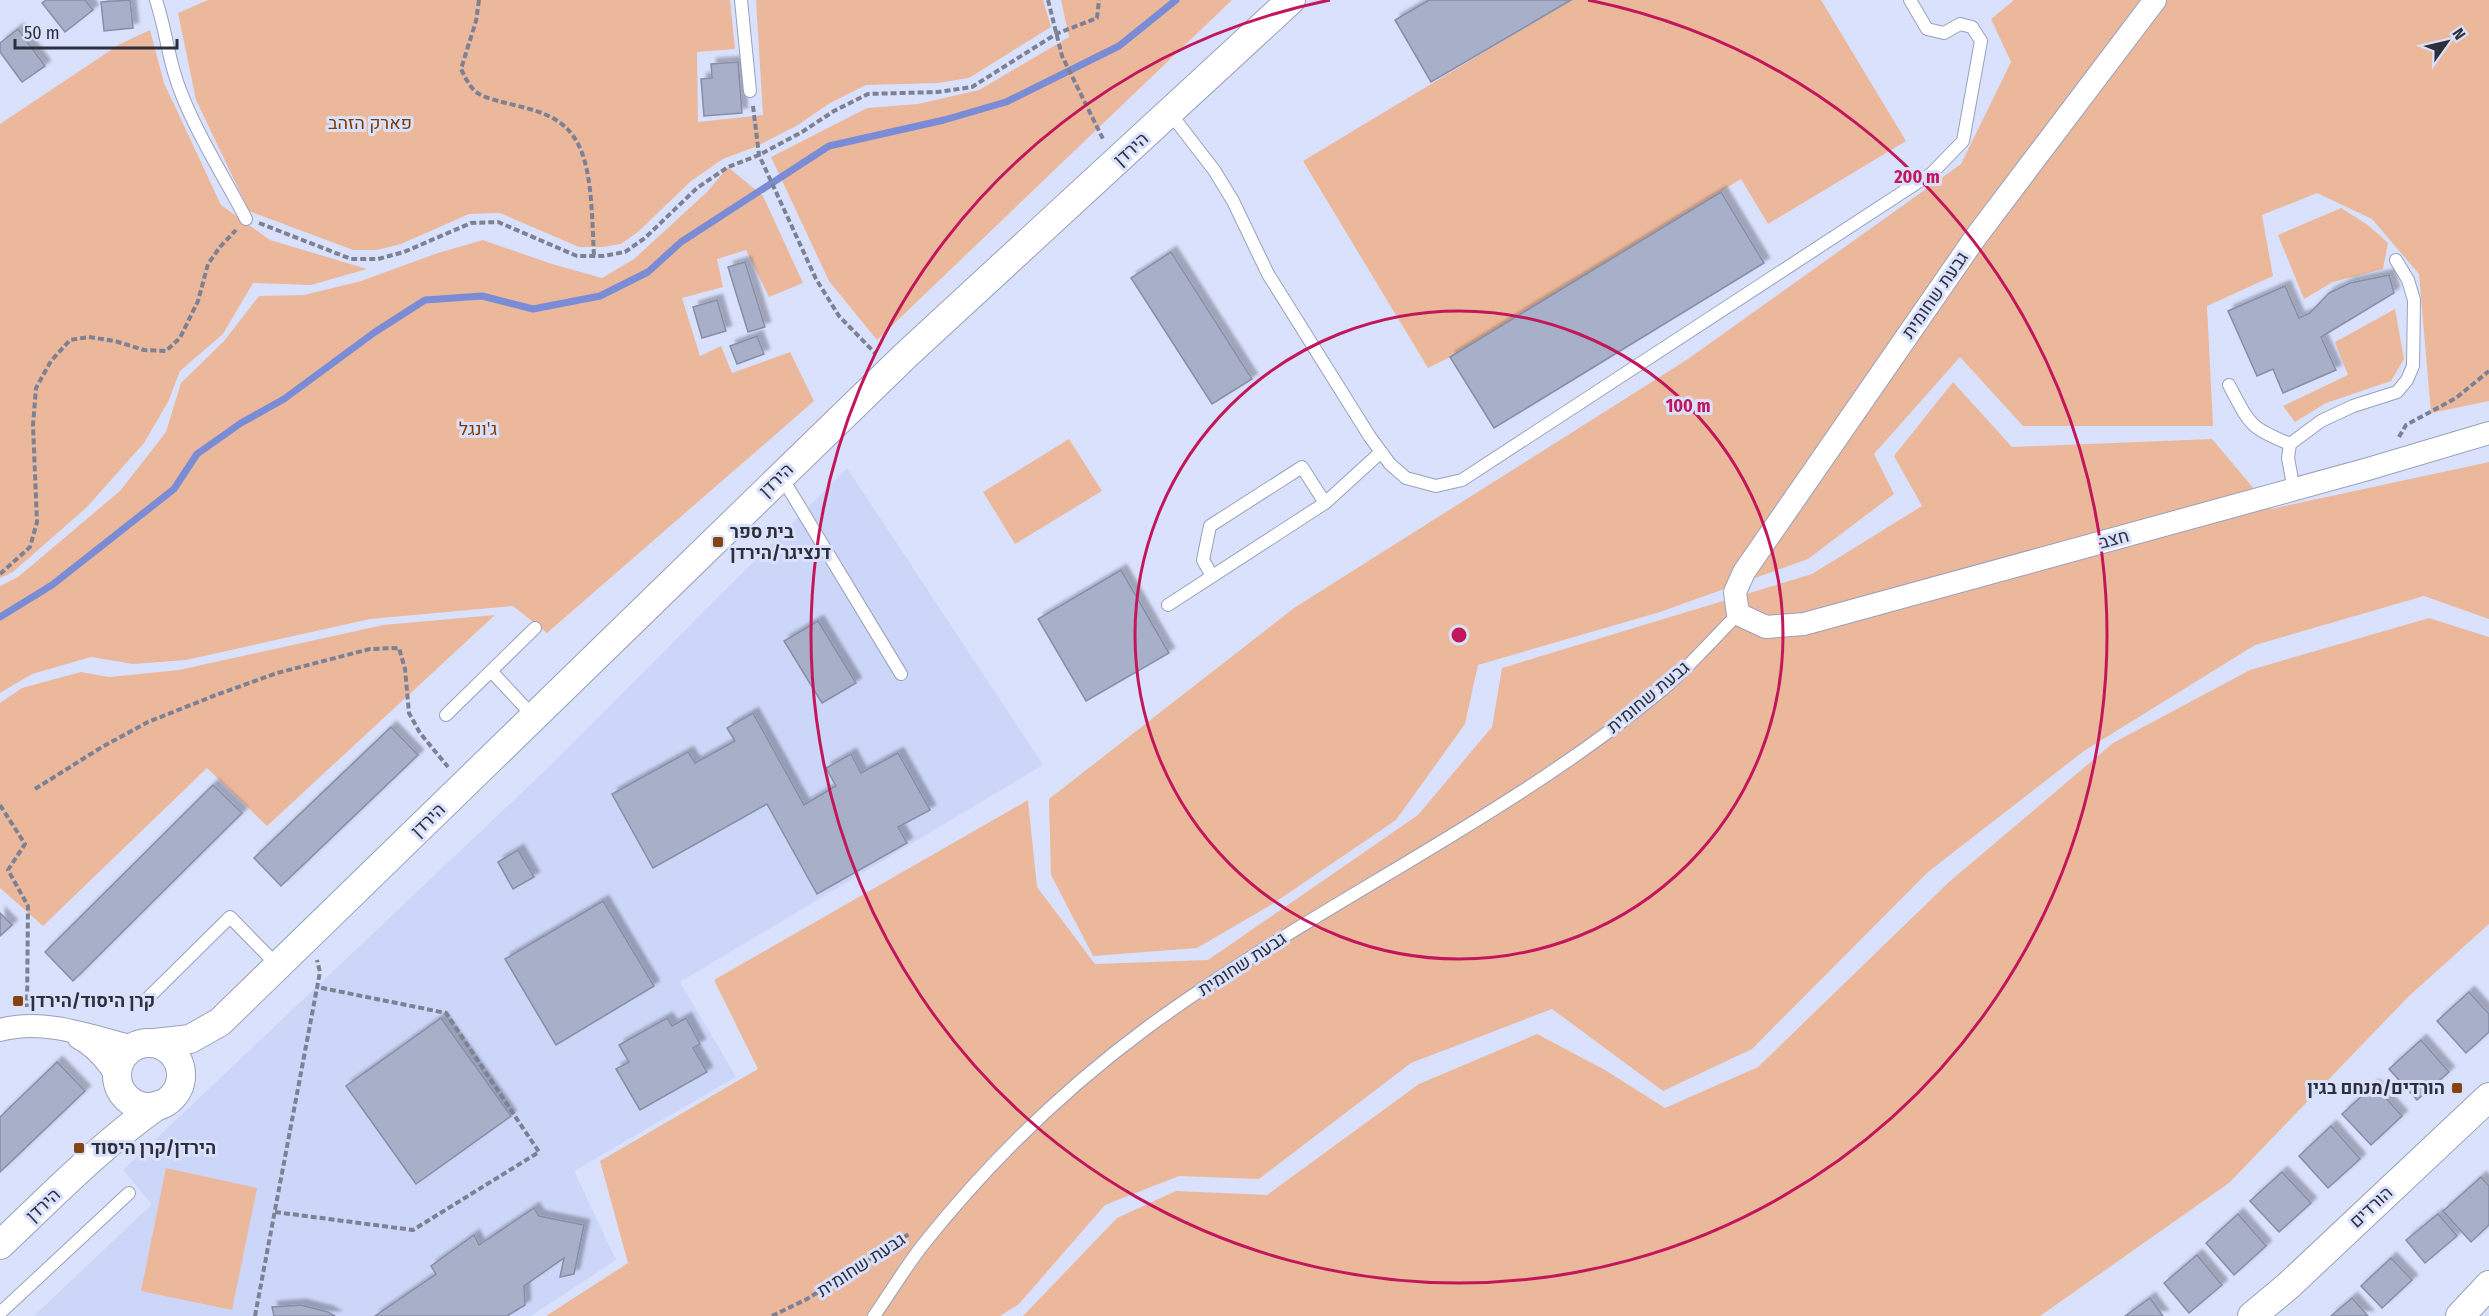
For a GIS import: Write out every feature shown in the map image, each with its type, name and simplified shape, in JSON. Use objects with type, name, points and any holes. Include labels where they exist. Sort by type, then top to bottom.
[{"type":"street","name":"הירדן","points":[[180,1083],[220,1022],[891,369],[1291,0]]},
{"type":"street","name":"גבעת שחומית","points":[[1738,614],[1735,592],[1744,572],[1975,238],[2155,0]]},
{"type":"street","name":"חצב","points":[[1738,614],[1766,627],[1804,624],[2294,490],[2489,433]]},
{"type":"street","name":"הירדן","points":[[144,1045],[190,1039],[220,1022]]},
{"type":"street","points":[[0,1030],[39,1025],[62,1029],[144,1045],[165,1047],[174,1054],[181,1072],[180,1083],[175,1094],[158,1105],[147,1107],[136,1104],[127,1097],[105,1058],[91,1045],[62,1029]]},
{"type":"street","points":[[119,1083],[122,1057],[144,1045]]},
{"type":"street","name":"הירדן","points":[[86,1164],[114,1124],[120,1104],[119,1083]]},
{"type":"street","name":"הורדים","points":[[2252,1316],[2288,1286],[2489,1097]]},
{"type":"street","name":"הירדן","points":[[0,1245],[86,1164],[134,1122],[158,1105]]},
{"type":"street","points":[[2460,1316],[2489,1285]]},
{"type":"lane","points":[[156,0],[164,23],[174,73],[191,113],[246,219]]},
{"type":"lane","points":[[741,0],[750,91]]},
{"type":"lane","points":[[1170,113],[1214,170],[1233,201],[1268,274],[1381,452],[1406,478],[1436,486],[1462,480],[1932,173],[1963,141],[1981,41],[1972,27],[1960,24],[1944,33],[1927,28],[1910,0]]},
{"type":"lane","points":[[2294,490],[2288,458],[2290,444],[2321,421],[2353,406],[2397,392],[2408,380],[2413,366],[2414,300],[2408,280],[2396,260]]},
{"type":"lane","points":[[2229,385],[2250,423],[2262,433],[2290,444]]},
{"type":"lane","points":[[1167,605],[1325,503],[1381,452]]},
{"type":"lane","points":[[1212,576],[1203,560],[1210,526],[1302,467],[1325,503]]},
{"type":"lane","points":[[781,476],[901,674]]},
{"type":"lane","name":"גבעת שחומית","points":[[874,1316],[920,1248],[966,1194],[1004,1153],[1095,1069],[1147,1028],[1254,955],[1576,756],[1664,688],[1738,614]]},
{"type":"lane","points":[[446,715],[535,628]]},
{"type":"lane","points":[[491,671],[534,717]]},
{"type":"lane","points":[[147,999],[230,917],[278,966]]},
{"type":"lane","points":[[0,1313],[129,1193]]},
{"type":"path","points":[[479,0],[476,21],[461,69],[477,92],[495,100],[547,114],[565,125],[580,147],[585,165],[590,194],[594,256]]},
{"type":"path","points":[[1048,0],[1062,56],[1115,163]]},
{"type":"path","points":[[0,574],[30,547],[37,522],[33,424],[36,388],[51,361],[70,340],[89,337],[115,341],[144,350],[166,351],[180,338],[198,301],[208,264],[246,219],[351,259],[378,259],[404,252],[471,223],[498,222],[578,256],[625,252],[645,238],[697,188],[728,167],[759,155],[868,94],[938,92],[972,87],[1056,34],[1097,18],[1099,0]]},
{"type":"path","points":[[750,91],[759,155],[816,279],[839,316],[891,369]]},
{"type":"path","points":[[2397,461],[2398,438],[2406,425],[2456,398],[2489,371]]},
{"type":"path","points":[[35,789],[102,747],[148,722],[216,695],[288,670],[370,649],[399,648],[405,669],[409,713],[420,732],[464,785]]},
{"type":"path","points":[[0,804],[26,844],[8,870],[28,906],[27,1026]]},
{"type":"path","points":[[255,1316],[320,972],[310,935]]},
{"type":"path","points":[[275,1212],[413,1230],[539,1152],[446,1013],[317,987]]},
{"type":"path","name":"גבעת שחומית","points":[[772,1316],[807,1299],[910,1233]]},
{"type":"shaded area","points":[[847,468],[1043,765],[680,982],[736,1077],[574,1171],[616,1260],[531,1316],[34,1316],[152,1204],[123,1170],[550,766]]},
{"type":"green space","name":"פארק הזהב","points":[[208,0],[730,0],[735,49],[697,52],[698,122],[763,115],[756,0],[1043,0],[1051,27],[969,78],[938,83],[866,85],[830,103],[798,125],[755,147],[723,159],[691,181],[639,231],[621,244],[579,247],[500,213],[469,214],[401,244],[377,250],[353,250],[249,211],[196,100],[178,13]]},
{"type":"green space","points":[[1061,0],[1232,0],[877,340],[829,281],[771,157],[867,108],[918,104],[979,90],[1069,37]]},
{"type":"green space","points":[[1571,0],[1821,0],[1906,141],[1768,224],[1741,179],[1450,357],[1428,368],[1303,161]]},
{"type":"green space","points":[[2014,0],[2489,0],[2489,401],[2431,413],[2419,274],[2372,219],[2317,193],[2262,215],[2273,276],[2207,306],[2213,426],[2023,426],[1960,357],[1874,454],[1894,494],[1808,559],[1660,612],[1478,665],[1465,724],[1396,820],[1274,903],[1197,948],[1093,956],[1051,875],[1049,799],[1294,608],[1688,359],[1961,164],[2011,62],[1991,19]]},
{"type":"green space","points":[[150,30],[164,83],[221,205],[270,240],[367,269],[311,285],[253,283],[223,334],[180,371],[168,402],[144,443],[87,507],[13,572],[0,578],[0,124],[120,44]]},
{"type":"green space","name":"ג'ונגל","points":[[728,167],[763,196],[803,283],[769,297],[746,250],[717,259],[723,287],[682,298],[700,356],[721,346],[732,373],[790,352],[814,401],[547,633],[513,606],[370,619],[186,660],[133,664],[91,657],[32,674],[0,693],[0,586],[18,577],[120,491],[166,432],[181,383],[224,341],[259,296],[304,295],[361,281],[438,253],[483,240],[552,264],[602,278],[634,259],[707,192]]},
{"type":"green space","points":[[2341,208],[2368,225],[2388,243],[2383,269],[2333,282],[2304,299],[2278,235]]},
{"type":"green space","points":[[2395,309],[2404,359],[2391,381],[2326,403],[2295,422],[2283,406],[2348,375],[2335,342]]},
{"type":"green space","points":[[1953,382],[2012,447],[2212,439],[2271,509],[2489,462],[2489,619],[2424,596],[2255,645],[2084,751],[1928,872],[1752,1049],[1663,1091],[1552,1009],[1411,1063],[1259,1179],[1179,1176],[1105,1205],[1019,1304],[1000,1316],[546,1316],[628,1263],[600,1161],[758,1069],[714,980],[1028,800],[1037,887],[1095,964],[1208,960],[1418,815],[1492,727],[1502,668],[1812,574],[1922,506],[1894,456]]},
{"type":"green space","points":[[1069,439],[1102,491],[1015,544],[983,492]]},
{"type":"green space","points":[[495,615],[267,826],[207,768],[43,926],[0,888],[0,703],[22,688],[81,672],[109,677],[179,670],[383,625]]},
{"type":"green space","points":[[2429,618],[2489,637],[2489,924],[2408,997],[2229,1183],[2040,1316],[1023,1316],[1117,1218],[1176,1191],[1267,1195],[1419,1084],[1537,1034],[1605,1070],[1665,1108],[1758,1067],[1949,882],[2113,743],[2250,670]]},
{"type":"green space","points":[[166,1168],[257,1188],[232,1310],[141,1291]]},
{"type":"building","points":[[46,0],[85,0],[93,10],[65,32],[42,3]]},
{"type":"building","points":[[130,0],[133,28],[104,31],[101,2]]},
{"type":"building","points":[[1429,0],[1571,0],[1431,82],[1395,20]]},
{"type":"building","points":[[18,29],[45,66],[22,82],[0,52],[0,43]]},
{"type":"building","points":[[738,62],[742,113],[704,116],[701,79],[712,78],[711,64]]},
{"type":"building","points":[[1721,192],[1764,263],[1494,428],[1450,357]]},
{"type":"building","points":[[1171,252],[1252,379],[1212,404],[1131,278]]},
{"type":"building","points":[[745,262],[765,327],[748,332],[728,267]]},
{"type":"building","points":[[2389,275],[2394,293],[2321,337],[2336,370],[2283,393],[2273,369],[2257,376],[2228,311],[2285,286],[2299,318],[2310,313],[2329,293],[2350,283]]},
{"type":"building","points":[[717,300],[726,331],[702,338],[693,307]]},
{"type":"building","points":[[757,336],[764,354],[737,364],[730,346]]},
{"type":"building","points":[[1121,570],[1169,653],[1086,701],[1038,619]]},
{"type":"building","points":[[818,621],[856,683],[822,703],[784,641]]},
{"type":"building","points":[[753,713],[804,805],[836,786],[826,768],[851,754],[861,773],[898,753],[930,810],[898,827],[907,843],[817,894],[767,804],[653,868],[612,794],[688,752],[695,763],[735,741],[727,728]]},
{"type":"building","points":[[391,727],[418,755],[281,886],[254,858]]},
{"type":"building","points":[[213,785],[242,813],[73,981],[45,952]]},
{"type":"building","points":[[518,850],[534,877],[513,889],[498,862]]},
{"type":"building","points":[[603,901],[654,986],[556,1045],[505,959]]},
{"type":"building","points":[[0,913],[12,925],[0,936]]},
{"type":"building","points":[[2469,992],[2489,1014],[2489,1032],[2466,1053],[2437,1021]]},
{"type":"building","points":[[441,1018],[511,1116],[416,1184],[346,1086]]},
{"type":"building","points":[[667,1018],[672,1026],[686,1018],[700,1044],[693,1048],[707,1072],[640,1110],[616,1069],[629,1062],[619,1045]]},
{"type":"building","points":[[2421,1040],[2449,1072],[2417,1100],[2389,1069]]},
{"type":"building","points":[[57,1062],[85,1091],[0,1172],[0,1117]]},
{"type":"building","points":[[2374,1085],[2402,1116],[2371,1145],[2342,1114]]},
{"type":"building","points":[[2331,1126],[2360,1159],[2328,1188],[2299,1156]]},
{"type":"building","points":[[2282,1172],[2311,1203],[2279,1232],[2250,1201]]},
{"type":"building","points":[[2481,1177],[2489,1186],[2489,1225],[2471,1242],[2443,1211]]},
{"type":"building","points":[[534,1208],[539,1216],[584,1225],[574,1274],[560,1277],[564,1258],[524,1286],[525,1305],[507,1316],[375,1316],[436,1274],[431,1266],[474,1235],[479,1245]]},
{"type":"building","points":[[2238,1214],[2266,1246],[2234,1275],[2206,1243]]},
{"type":"building","points":[[2438,1214],[2457,1236],[2425,1263],[2406,1240]]},
{"type":"building","points":[[2197,1255],[2222,1285],[2189,1313],[2164,1283]]},
{"type":"building","points":[[2391,1258],[2412,1280],[2382,1308],[2361,1286]]},
{"type":"building","points":[[2150,1298],[2163,1316],[2125,1316]]},
{"type":"building","points":[[2352,1298],[2368,1316],[2331,1316]]},
{"type":"building","points":[[301,1305],[335,1316],[274,1316],[272,1307]]},
{"type":"waterway","points":[[0,617],[52,585],[174,489],[197,454],[241,423],[284,399],[375,332],[425,300],[482,296],[533,309],[600,296],[648,272],[681,242],[829,146],[944,120],[1006,102],[1119,46],[1176,0]]},
{"type":"place","name":"בית ספר דנציגר/הירדן","points":[[718,542]]},
{"type":"place","name":"קרן היסוד/הירדן","points":[[18,1001]]},
{"type":"place","name":"הורדים/מנחם בגין","points":[[2457,1088]]},
{"type":"place","name":"הירדן/קרן היסוד","points":[[79,1148]]}]
